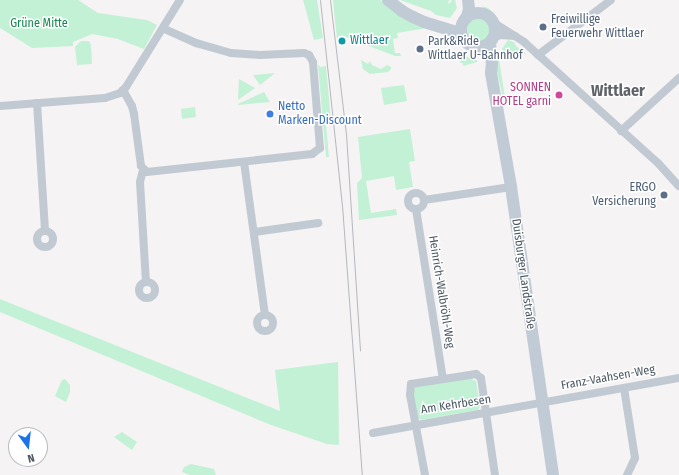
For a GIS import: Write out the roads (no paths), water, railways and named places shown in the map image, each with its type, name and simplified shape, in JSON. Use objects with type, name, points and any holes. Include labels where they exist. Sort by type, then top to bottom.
[{"type":"main road","points":[[462,36],[461,29],[469,10],[468,0]]},
{"type":"main road","points":[[475,0],[482,13],[490,18],[494,23]]},
{"type":"main road","points":[[392,2],[400,4],[423,15],[441,20],[466,18],[476,13],[482,13]]},
{"type":"main road","name":"Duisburger Landstraße","points":[[392,2],[402,11],[424,22],[457,32],[468,44],[476,47],[481,53],[485,65],[491,73]]},
{"type":"main road","name":"Duisburger Landstraße","points":[[494,23],[495,32],[492,40],[491,73],[511,187],[553,475]]},
{"type":"main road","points":[[476,47],[484,46],[492,40]]},
{"type":"street","points":[[0,106],[105,98],[123,90],[180,0]]},
{"type":"street","points":[[538,56],[611,0]]},
{"type":"street","points":[[494,23],[514,36],[538,56],[658,163],[679,186]]},
{"type":"street","points":[[123,90],[133,110],[140,162],[144,170],[151,173],[312,154],[320,148],[312,59],[304,53],[260,55],[231,53],[196,43],[163,28]]},
{"type":"street","points":[[492,40],[501,35],[514,36]]},
{"type":"street","points":[[621,130],[679,78]]},
{"type":"street","points":[[37,103],[45,231]]},
{"type":"street","points":[[244,162],[265,315]]},
{"type":"street","points":[[144,170],[140,182],[146,282]]},
{"type":"street","name":"Heinrich-Walbröhl-Weg","points":[[442,379],[416,209],[410,208],[407,203],[410,195],[418,193],[424,200],[511,187]]},
{"type":"street","points":[[416,209],[423,205],[424,200]]},
{"type":"street","points":[[254,232],[318,223]]},
{"type":"street","points":[[425,475],[410,395],[411,384],[472,375],[479,376],[481,378],[495,475]]},
{"type":"street","name":"Franz-Vaahsen-Weg","points":[[542,403],[679,378]]},
{"type":"street","points":[[624,388],[635,458],[627,475]]},
{"type":"street","name":"Am Kehrbesen","points":[[373,433],[416,424],[542,403]]},
{"type":"tram line","points":[[320,0],[342,205],[362,475]]},
{"type":"tram line","points":[[330,0],[346,134],[360,351]]},
{"type":"place","name":"Freiwillige Feuerwehr Wittlaer","points":[[543,27]]},
{"type":"place","name":"Wittlaer","points":[[342,41]]},
{"type":"place","name":"Park&Ride Wittlaer U-Bahnhof","points":[[420,49]]},
{"type":"place","name":"SONNEN HOTEL garni","points":[[559,95]]},
{"type":"place","name":"Netto Marken-Discount","points":[[270,114]]},
{"type":"place","name":"ERGO Versicherung","points":[[664,195]]},
{"type":"district","name":"Wittlaer","points":[[618,91]]},
{"type":"park label","name":"Grüne Mitte","points":[[39,24]]}]
